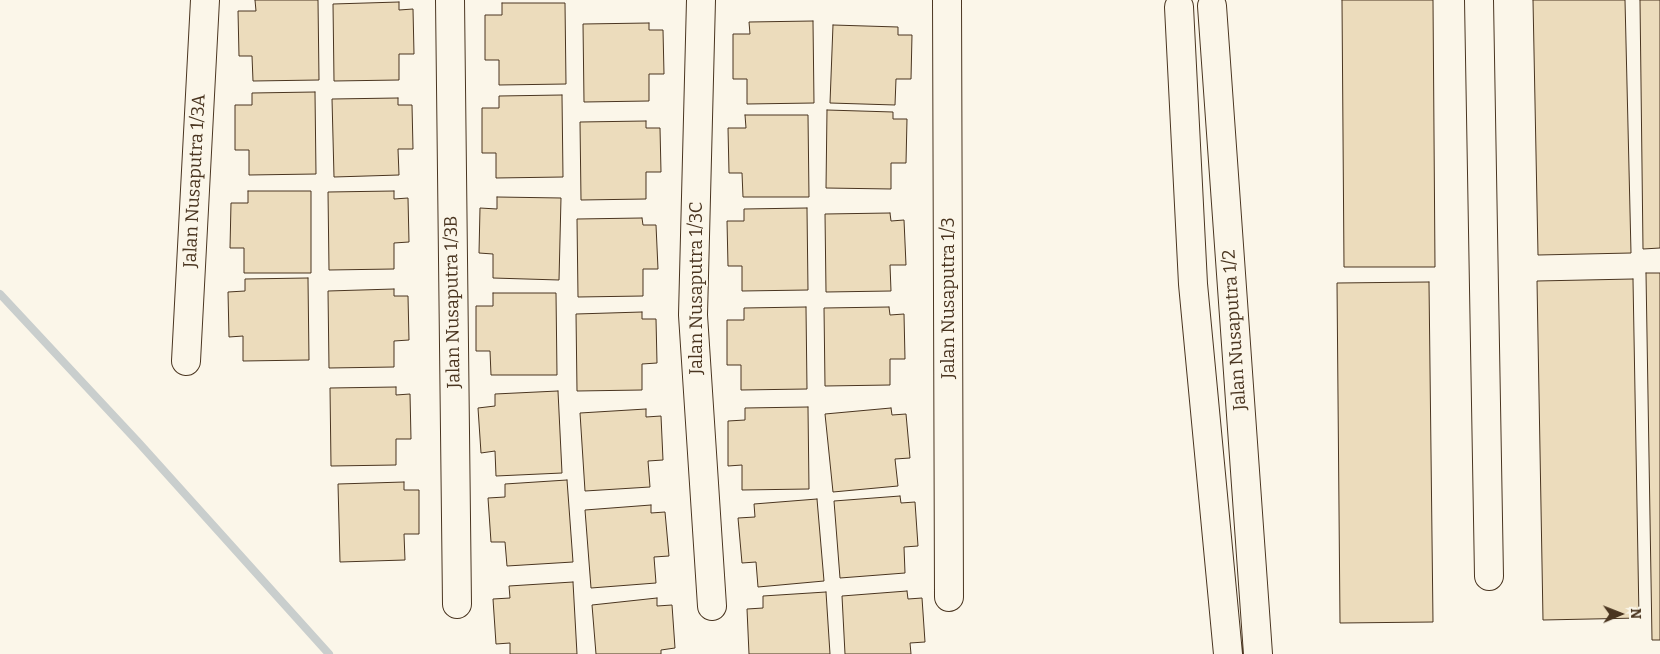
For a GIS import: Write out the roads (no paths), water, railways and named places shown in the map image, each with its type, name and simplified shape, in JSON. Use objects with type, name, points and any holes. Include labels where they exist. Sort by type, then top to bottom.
[{"type":"street","name":"Jalan Nusaputra 1/3A","points":[[186,361],[205,0]]},
{"type":"street","name":"Jalan Nusaputra 1/3B","points":[[450,0],[457,604]]},
{"type":"street","name":"Jalan Nusaputra 1/3C","points":[[701,0],[693,315],[712,606]]},
{"type":"street","name":"Jalan Nusaputra 1/3","points":[[947,0],[949,597]]},
{"type":"street","points":[[1479,0],[1489,576]]},
{"type":"street","points":[[1174,3],[1215,3]]},
{"type":"street","name":"Jalan Nusaputra 1/2","points":[[1174,3],[1193,284],[1228,654]]},
{"type":"street","name":"Jalan Nusaputra 1/2","points":[[1215,3],[1258,654]]},
{"type":"street","points":[[1193,284],[1232,278]]},
{"type":"street","points":[[1201,372],[1238,368]]},
{"type":"waterway","points":[[0,294],[139,443],[329,654]]}]
